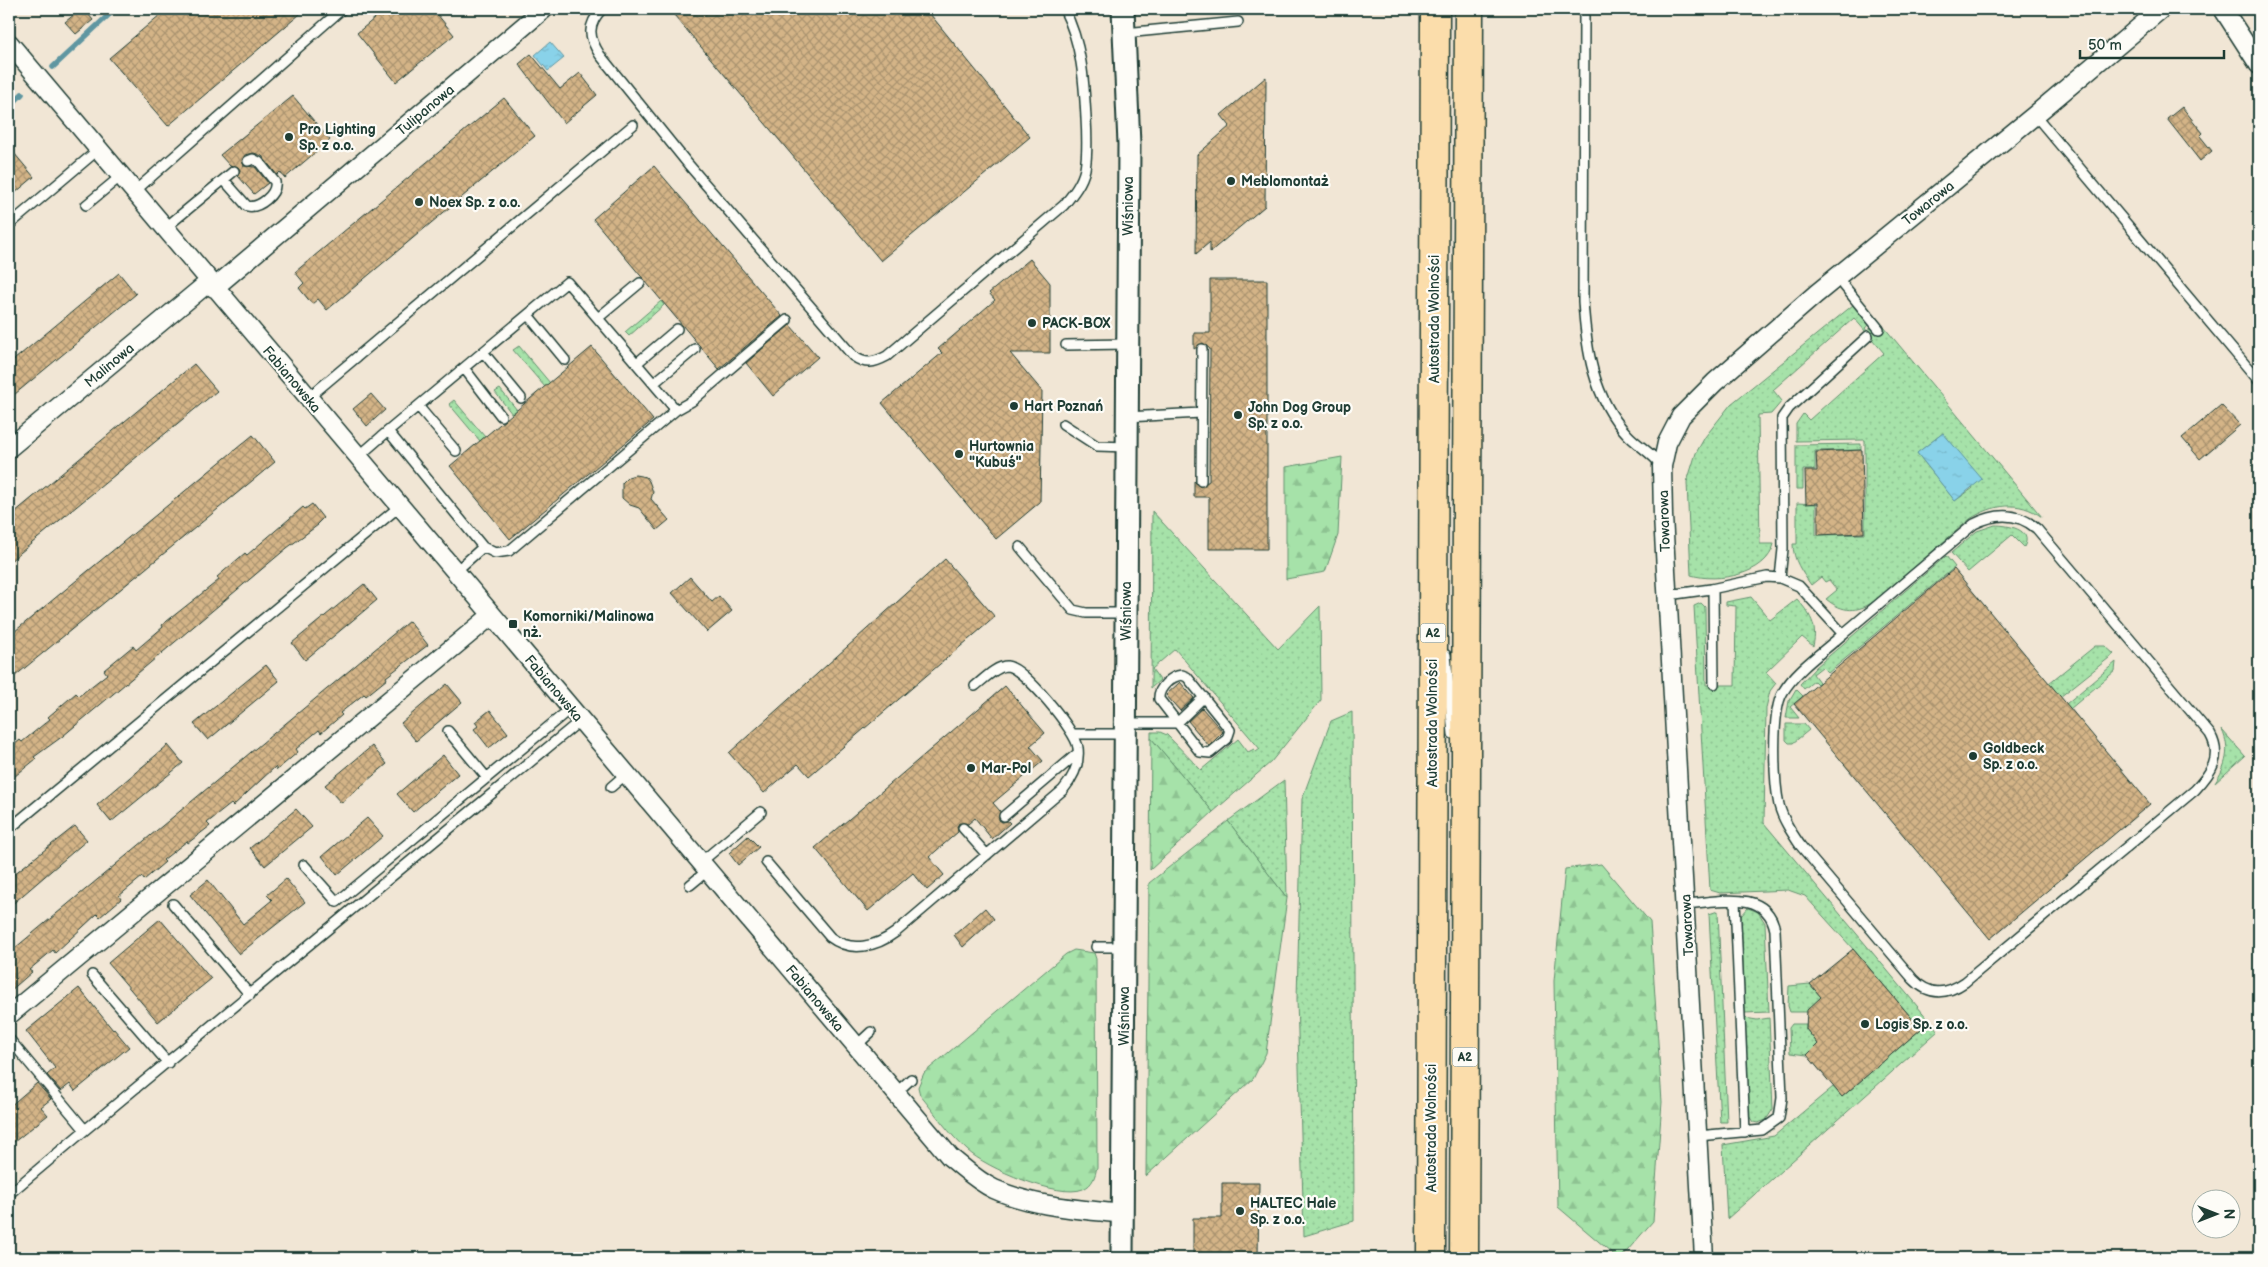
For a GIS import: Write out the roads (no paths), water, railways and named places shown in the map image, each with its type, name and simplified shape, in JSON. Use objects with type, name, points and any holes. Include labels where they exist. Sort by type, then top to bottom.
[{"type":"highway","name":"Autostrada Wolności","points":[[1431,1258],[1435,9]]},
{"type":"highway","name":"A2","points":[[1464,1258],[1469,9]]},
{"type":"street","name":"Tulipanowa","points":[[211,285],[544,9]]},
{"type":"street","name":"Wiśniowa","points":[[1123,9],[1129,144],[1123,1214]]},
{"type":"street","name":"Towarowa","points":[[1704,1258],[1686,904],[1663,516],[1662,466],[1667,443],[1681,416],[1715,382],[1837,276],[2035,116],[2161,9]]},
{"type":"street","points":[[2223,9],[2254,47],[2259,65]]},
{"type":"street","name":"Fabianowska","points":[[9,45],[99,149],[211,285],[950,1157],[993,1189],[1027,1200],[1067,1208],[1123,1214]]},
{"type":"street","name":"Malinowa","points":[[9,448],[211,285]]},
{"type":"street","points":[[9,1015],[492,615]]},
{"type":"street","points":[[1122,1258],[1123,1214]]},
{"type":"lane","points":[[134,191],[342,9]]},
{"type":"lane","points":[[602,9],[594,18],[590,27],[590,38],[600,55],[781,274],[854,356],[861,362],[870,364],[887,356],[1064,205],[1079,184],[1085,170],[1087,148],[1084,77],[1076,38],[1064,9]]},
{"type":"lane","points":[[1584,9],[1583,301],[1586,345],[1597,383],[1613,416],[1628,435],[1662,466]]},
{"type":"lane","points":[[1125,33],[1238,22]]},
{"type":"lane","points":[[2035,116],[2259,381]]},
{"type":"lane","points":[[308,398],[633,125]]},
{"type":"lane","points":[[9,225],[99,149]]},
{"type":"lane","points":[[224,180],[247,206],[258,204],[273,193],[275,182],[260,162],[253,159],[248,161]]},
{"type":"lane","points":[[165,228],[234,171]]},
{"type":"lane","points":[[86,205],[121,176]]},
{"type":"lane","points":[[1837,276],[1879,329]]},
{"type":"lane","points":[[358,457],[567,282],[676,410]]},
{"type":"lane","points":[[598,318],[640,283]]},
{"type":"lane","points":[[528,315],[566,360]]},
{"type":"lane","points":[[388,431],[483,548],[495,553],[509,551],[676,410],[692,401],[787,320]]},
{"type":"lane","points":[[637,364],[677,328]]},
{"type":"lane","points":[[1780,578],[1783,549],[1782,418],[1789,408],[1868,336]]},
{"type":"lane","points":[[1066,345],[1128,344]]},
{"type":"lane","points":[[654,384],[695,349]]},
{"type":"lane","points":[[1201,481],[1202,349]]},
{"type":"lane","points":[[483,352],[521,398]]},
{"type":"lane","points":[[464,368],[501,416]]},
{"type":"lane","points":[[418,406],[456,451]]},
{"type":"lane","points":[[1127,417],[1201,413]]},
{"type":"lane","points":[[1063,424],[1097,446],[1127,447]]},
{"type":"lane","points":[[9,829],[400,506]]},
{"type":"lane","points":[[2002,516],[2022,519],[2037,530],[2210,734],[2216,748],[2214,765],[2195,790],[1970,978],[1949,991],[1931,992],[1924,989],[1913,979],[1800,845],[1787,826],[1779,806],[1775,720],[1778,702],[1794,679],[1843,634],[1974,524],[1992,517],[2002,516]]},
{"type":"lane","points":[[1433,528],[1443,624]]},
{"type":"lane","points":[[1456,625],[1467,529]]},
{"type":"lane","points":[[1020,547],[1073,610],[1086,613],[1126,613]]},
{"type":"lane","points":[[455,572],[483,548]]},
{"type":"lane","points":[[1668,595],[1713,589],[1767,577],[1780,578],[1799,586],[1843,634]]},
{"type":"lane","points":[[1713,589],[1714,684]]},
{"type":"lane","points":[[1444,643],[1454,740]]},
{"type":"lane","points":[[1432,855],[1453,653]]},
{"type":"lane","points":[[766,862],[830,937],[839,943],[859,947],[878,943],[892,936],[1063,790],[1073,777],[1078,753],[1077,740],[1031,682],[1013,668],[1007,666],[999,668],[975,686]]},
{"type":"lane","points":[[1184,675],[1204,697],[1229,727],[1230,733],[1227,739],[1213,751],[1203,753],[1160,702],[1158,695],[1161,689],[1176,676],[1184,675]]},
{"type":"lane","points":[[1073,734],[1177,723],[1204,697]]},
{"type":"lane","points":[[304,865],[337,902],[487,778],[576,714]]},
{"type":"lane","points":[[9,1194],[250,995],[576,714]]},
{"type":"lane","points":[[448,731],[487,778]]},
{"type":"lane","points":[[1004,816],[1078,753]]},
{"type":"lane","points":[[1456,759],[1466,856]]},
{"type":"lane","points":[[611,787],[626,774]]},
{"type":"lane","points":[[690,885],[704,866],[761,812]]},
{"type":"lane","points":[[963,828],[987,855]]},
{"type":"lane","points":[[1686,904],[1735,901],[1753,902],[1769,912],[1774,923],[1776,950],[1781,1112],[1776,1123],[1768,1128],[1698,1136]]},
{"type":"lane","points":[[1735,901],[1745,1132]]},
{"type":"lane","points":[[173,904],[250,995]]},
{"type":"lane","points":[[1096,947],[1125,947]]},
{"type":"lane","points":[[92,975],[168,1063]]},
{"type":"lane","points":[[856,1046],[871,1032]]},
{"type":"lane","points":[[10,1040],[85,1130]]},
{"type":"lane","points":[[896,1093],[911,1079]]},
{"type":"water","points":[[550,42],[564,58],[548,71],[535,55]]},
{"type":"water","points":[[1943,433],[1982,479],[1955,501],[1917,453]]},
{"type":"waterway","points":[[53,67],[115,9]]},
{"type":"waterway","points":[[9,107],[22,94]]},
{"type":"place","name":"Pro Lighting Sp. z o.o.","points":[[289,137]]},
{"type":"place","name":"Meblomontaż","points":[[1231,181]]},
{"type":"place","name":"Noex Sp. z o.o.","points":[[419,202]]},
{"type":"place","name":"PACK-BOX","points":[[1032,323]]},
{"type":"place","name":"Hart Poznań","points":[[1014,406]]},
{"type":"place","name":"John Dog Group Sp. z o.o.","points":[[1238,415]]},
{"type":"place","name":"Hurtownia \"Kubuś\"","points":[[959,454]]},
{"type":"place","name":"Komorniki/Malinowa nż.","points":[[513,624]]},
{"type":"place","name":"Goldbeck Sp. z o.o.","points":[[1973,756]]},
{"type":"place","name":"Mar-Pol","points":[[971,768]]},
{"type":"place","name":"Logis Sp. z o.o.","points":[[1865,1024]]},
{"type":"place","name":"HALTEC Hale Sp. z o.o.","points":[[1240,1211]]}]
